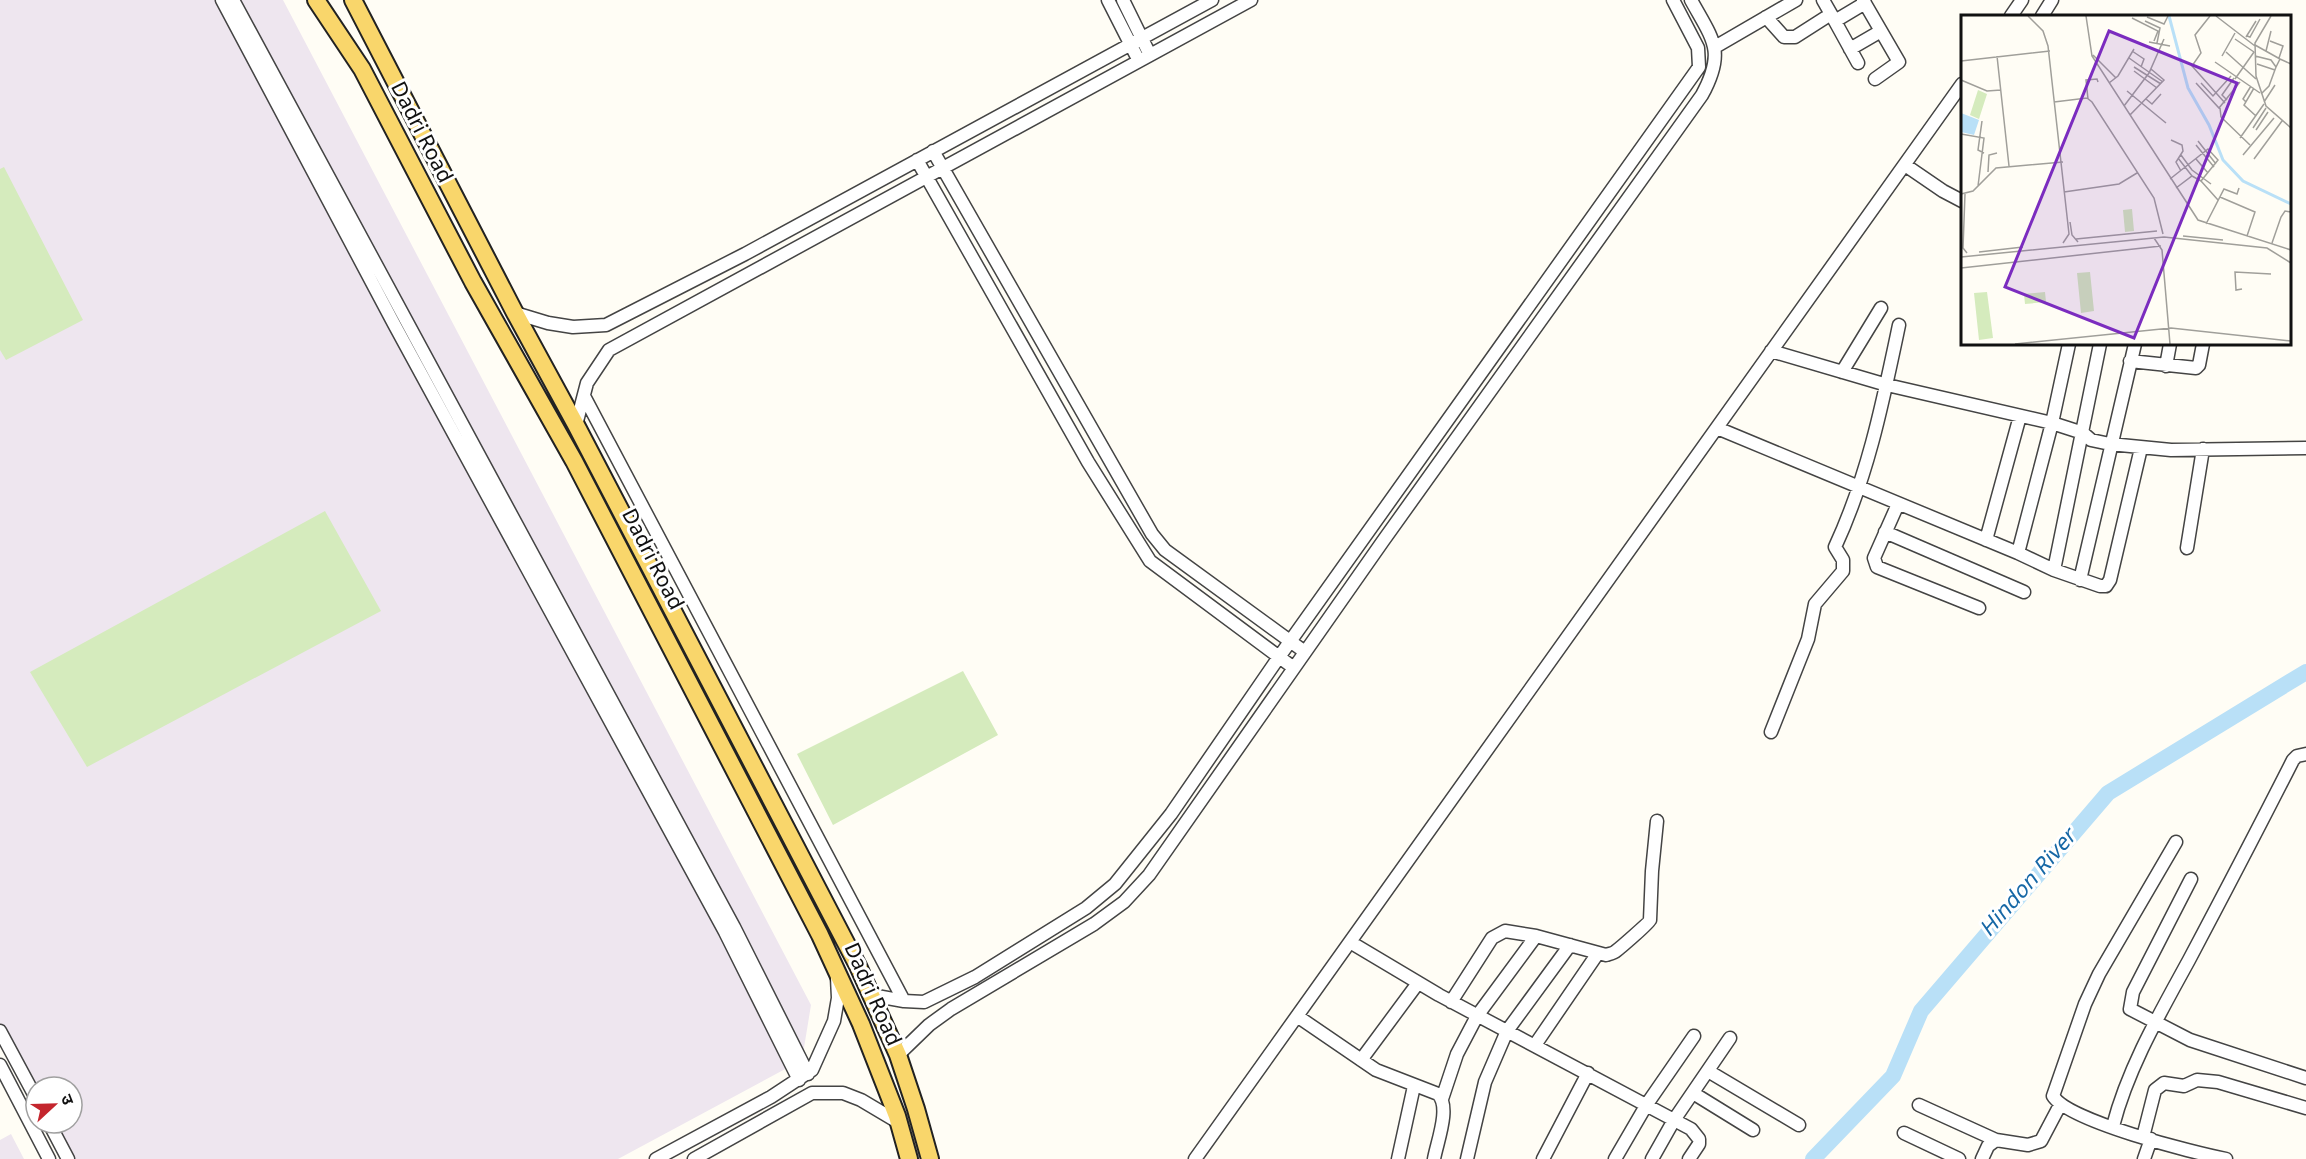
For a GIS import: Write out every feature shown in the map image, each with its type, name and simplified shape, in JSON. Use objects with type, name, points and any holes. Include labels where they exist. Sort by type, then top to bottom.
[{"type":"main road","name":"Dadri Road","points":[[316,0],[362,69],[472,282],[574,461],[836,968],[865,1034],[898,1122],[909,1159]]},
{"type":"main road","name":"Dadri Road","points":[[354,0],[515,313],[835,919],[898,1055],[930,1159]]},
{"type":"street","points":[[222,0],[394,324],[803,1077]]},
{"type":"street","points":[[233,0],[734,927],[803,1077]]},
{"type":"street","points":[[1108,0],[1136,41]]},
{"type":"street","points":[[1123,0],[1144,58]]},
{"type":"street","points":[[515,313],[548,323],[573,327],[606,325],[745,254],[1212,0]]},
{"type":"street","points":[[576,425],[587,383],[609,350],[1251,0]]},
{"type":"street","points":[[871,995],[924,1002],[975,977],[1086,908],[1115,884],[1171,814],[1279,657],[1695,74],[1700,58],[1692,33],[1673,0]]},
{"type":"street","points":[[898,1055],[929,1025],[951,1009],[1094,924],[1124,902],[1149,875],[1702,95],[1711,78],[1715,51],[1691,0]]},
{"type":"street","points":[[1700,58],[1796,0]]},
{"type":"street","points":[[1823,0],[1858,63]]},
{"type":"street","points":[[2012,15],[2022,0]]},
{"type":"street","points":[[2043,15],[2052,0]]},
{"type":"street","points":[[1766,17],[1784,37],[1795,37],[1864,1],[1899,62],[1875,79]]},
{"type":"street","points":[[1850,49],[1881,31]]},
{"type":"street","points":[[1195,1159],[1961,85]]},
{"type":"street","points":[[933,151],[1152,534],[1165,549],[1305,652]]},
{"type":"street","points":[[917,160],[1088,462],[1150,561],[1294,668]]},
{"type":"street","points":[[1905,165],[1961,200]]},
{"type":"street","points":[[745,254],[754,272]]},
{"type":"street","points":[[1842,372],[1881,308]]},
{"type":"street","points":[[1771,732],[1808,639],[1815,604],[1844,571],[1843,560],[1835,547],[1860,487],[1887,385],[1899,325]]},
{"type":"street","points":[[2018,553],[2052,423],[2069,345]]},
{"type":"street","points":[[2054,570],[2100,345]]},
{"type":"street","points":[[2080,580],[2135,345]]},
{"type":"street","points":[[2166,366],[2170,345]]},
{"type":"street","points":[[2130,361],[2196,368],[2199,365],[2204,345]]},
{"type":"street","points":[[1772,351],[1887,385],[2052,423],[2083,433],[2091,440],[2110,444],[2141,448],[2306,448]]},
{"type":"street","points":[[584,396],[904,1001]]},
{"type":"street","points":[[1986,540],[2020,417]]},
{"type":"street","points":[[1717,428],[2054,570],[2100,586],[2106,586],[2110,580],[2141,448]]},
{"type":"street","points":[[2187,548],[2203,449]]},
{"type":"street","points":[[1898,504],[1875,558],[1877,567],[1979,608]]},
{"type":"street","points":[[1885,531],[2025,592]]},
{"type":"street","points":[[2113,1126],[2118,1103],[2156,1023],[2293,760],[2297,756],[2306,754]]},
{"type":"street","points":[[1451,1002],[1492,938],[1499,933],[1505,931],[1536,936],[1606,955],[1615,952],[1633,934],[1647,926],[1650,920],[1657,821]]},
{"type":"street","points":[[2176,842],[2117,942],[2085,1004],[2053,1096],[2060,1105],[2074,1113],[2147,1138],[2180,1154],[2226,1159]]},
{"type":"street","points":[[2191,879],[2133,992],[2129,1004],[2130,1009],[2190,1040],[2306,1078]]},
{"type":"street","points":[[1442,1099],[1457,1054],[1477,1016],[1536,936]]},
{"type":"street","points":[[1350,942],[1451,1002],[1691,1129],[1699,1139],[1699,1144],[1689,1159]]},
{"type":"street","points":[[1467,1159],[1485,1082],[1507,1031],[1570,945]]},
{"type":"street","points":[[1535,1045],[1598,953]]},
{"type":"street","points":[[656,1159],[803,1077],[824,1046],[834,1022],[838,998],[836,968]]},
{"type":"street","points":[[1361,1060],[1418,983]]},
{"type":"street","points":[[1297,1016],[1361,1060],[1392,1078],[1438,1094],[1442,1099],[1444,1110],[1434,1159]]},
{"type":"street","points":[[0,1031],[24,1075]]},
{"type":"street","points":[[1615,1159],[1647,1104],[1694,1036]]},
{"type":"street","points":[[1652,1159],[1674,1120],[1730,1038]]},
{"type":"street","points":[[0,1058],[12,1052]]},
{"type":"street","points":[[0,1065],[49,1159]]},
{"type":"street","points":[[1708,1071],[1799,1125]]},
{"type":"street","points":[[1544,1159],[1588,1073]]},
{"type":"street","points":[[2144,1159],[2155,1090],[2163,1083],[2184,1086],[2205,1079],[2306,1108]]},
{"type":"street","points":[[1398,1159],[1414,1086]]},
{"type":"street","points":[[694,1159],[812,1093],[843,1093],[861,1100],[898,1122]]},
{"type":"street","points":[[1693,1093],[1753,1130]]},
{"type":"street","points":[[1919,1105],[1996,1140],[2028,1145],[2041,1141],[2060,1105]]},
{"type":"street","points":[[750,1108],[758,1123]]},
{"type":"street","points":[[1904,1133],[1959,1159]]},
{"type":"street","points":[[55,1135],[68,1159]]},
{"type":"street","points":[[1982,1159],[1988,1146],[1996,1140]]},
{"type":"shaded area","points":[[0,0],[283,0],[811,1005],[802,1060],[618,1159],[64,1159],[51,1135],[84,1135],[84,1075],[24,1075],[24,1085],[0,1040]]},
{"type":"shaded area","points":[[11,1134],[24,1159],[0,1159],[0,1140]]},
{"type":"green space","points":[[4,167],[83,320],[6,360],[0,350],[0,169]]},
{"type":"green space","points":[[325,511],[381,611],[87,767],[30,672]]},
{"type":"green space","points":[[963,671],[998,735],[833,825],[797,754]]},
{"type":"waterway","name":"Hindon River","points":[[1813,1159],[1893,1076],[1921,1011],[2108,793],[2306,672]]}]
